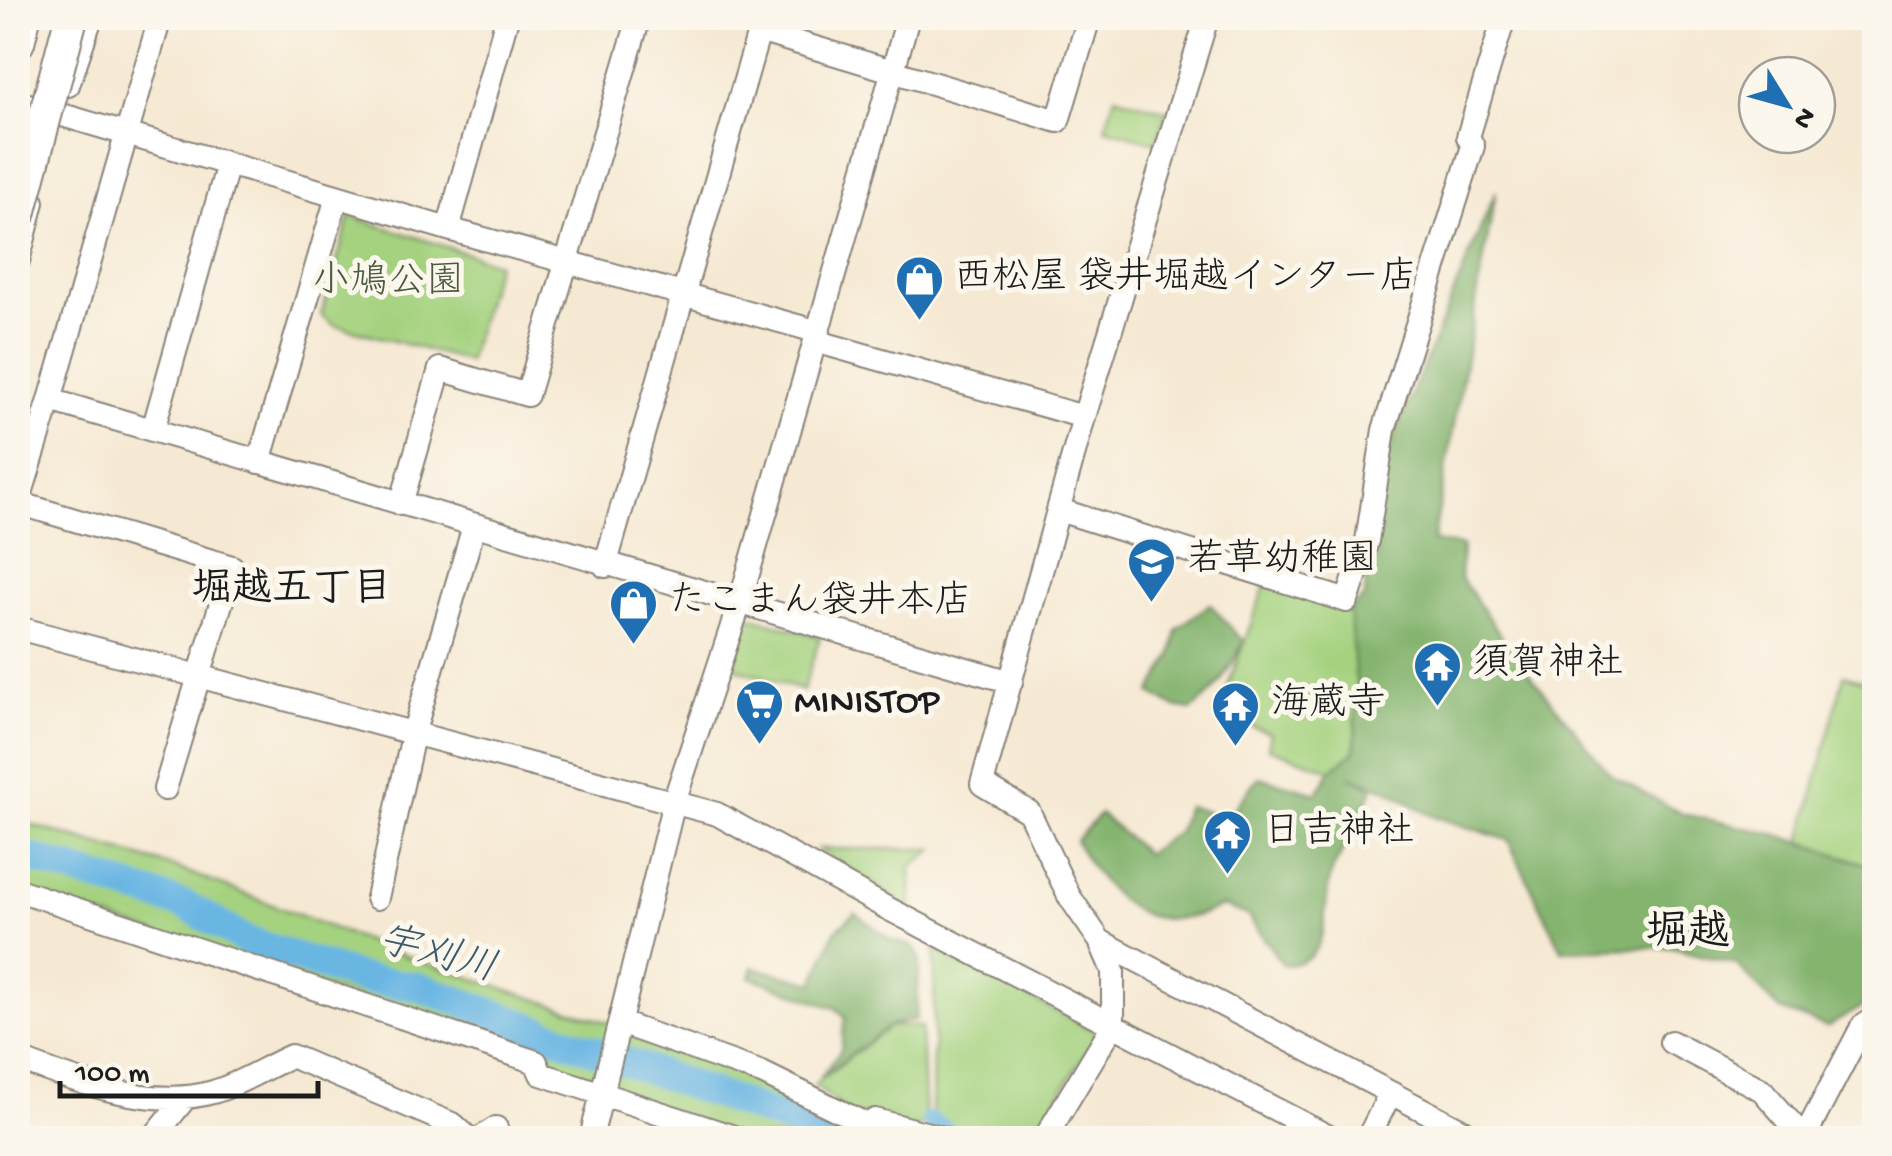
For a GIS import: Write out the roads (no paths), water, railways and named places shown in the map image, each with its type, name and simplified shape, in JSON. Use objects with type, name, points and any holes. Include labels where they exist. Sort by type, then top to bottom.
[{"type":"highway","points":[[18,42],[24,18]]},
{"type":"highway","points":[[18,148],[52,18]]},
{"type":"highway","points":[[18,218],[71,18]]},
{"type":"street","points":[[18,260],[58,114],[91,18]]},
{"type":"street","points":[[160,18],[18,504],[232,567],[166,789]]},
{"type":"street","points":[[448,229],[506,18]]},
{"type":"street","points":[[400,504],[440,369],[527,394],[639,18]]},
{"type":"street","points":[[591,1138],[674,802],[739,604],[908,18]]},
{"type":"street","points":[[605,566],[762,24],[891,73],[1058,120],[1088,18]]},
{"type":"street","points":[[1045,1138],[1114,1024],[1113,971],[1100,941],[1069,896],[1029,812],[982,784],[1084,417],[1208,18]]},
{"type":"street","points":[[1059,510],[1347,601],[1367,541],[1384,430],[1473,146],[1468,137],[1504,18]]},
{"type":"street","points":[[18,102],[683,294],[1084,417]]},
{"type":"street","points":[[153,430],[228,164]]},
{"type":"street","points":[[259,462],[337,197]]},
{"type":"street","points":[[50,400],[605,566],[1011,682]]},
{"type":"street","points":[[377,898],[414,731],[474,526]]},
{"type":"street","points":[[18,628],[717,814],[885,907],[1331,1138]]},
{"type":"street","points":[[18,890],[536,1062],[541,1074],[736,1138]]},
{"type":"street","points":[[1100,941],[1476,1138]]},
{"type":"street","points":[[1671,1042],[1762,1090],[1804,1138],[1862,1027],[1874,1019]]},
{"type":"street","points":[[619,1027],[762,1074],[894,1138]]},
{"type":"street","points":[[18,1059],[115,1092],[186,1097],[215,1092],[291,1056],[454,1124],[468,1138]]},
{"type":"street","points":[[1368,1138],[1390,1094]]},
{"type":"street","points":[[153,1138],[186,1097]]},
{"type":"street","points":[[857,1117],[944,1138]]},
{"type":"waterway","name":"宇刈川","points":[[18,854],[187,906],[247,941],[363,979],[420,987],[836,1138]]},
{"type":"waterway","points":[[930,1121],[959,1138]]},
{"type":"place","name":"西松屋 袋井堀越インター店","points":[[919,322]]},
{"type":"place","name":"若草幼稚園","points":[[1152,604]]},
{"type":"place","name":"たこまん袋井本店","points":[[633,646]]},
{"type":"place","name":"須賀神社","points":[[1437,708]]},
{"type":"place","name":"MINISTOP","points":[[759,746]]},
{"type":"place","name":"海蔵寺","points":[[1236,748]]},
{"type":"place","name":"日吉神社","points":[[1228,876]]},
{"type":"district","name":"堀越五丁目","points":[[292,591]]},
{"type":"district","name":"堀越","points":[[1688,935]]},
{"type":"park label","name":"小鳩公園","points":[[388,284]]}]
